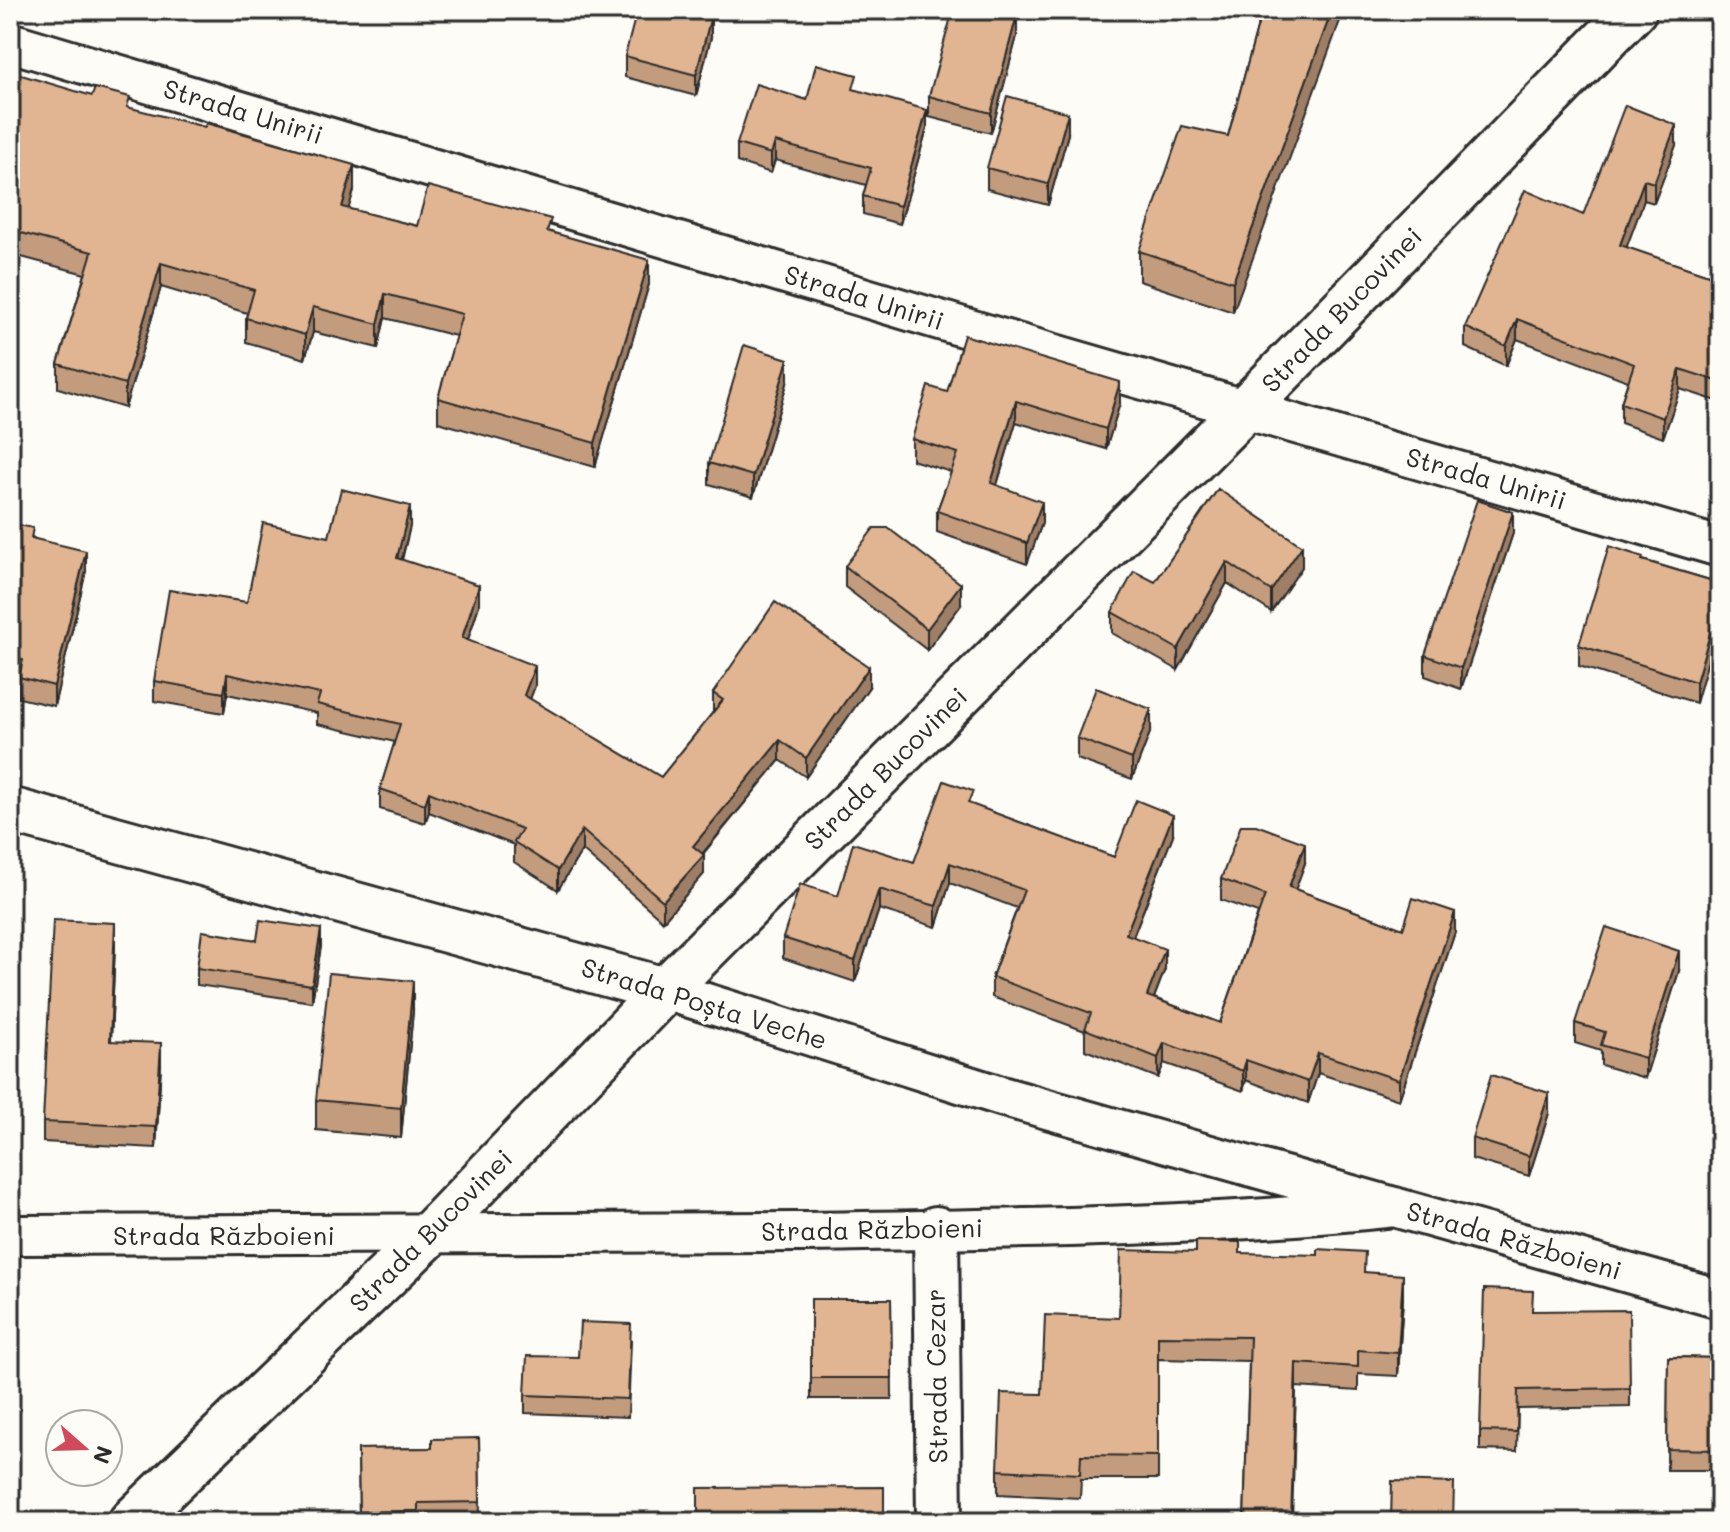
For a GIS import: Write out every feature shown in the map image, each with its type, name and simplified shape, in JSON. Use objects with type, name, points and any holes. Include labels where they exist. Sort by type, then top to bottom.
[{"type":"street","name":"Strada Bucovinei","points":[[131,1522],[428,1236],[665,990],[1246,408],[1634,10]]},
{"type":"street","name":"Strada Unirii","points":[[10,42],[998,338],[1720,547]]},
{"type":"street","name":"Strada Poșta Veche","points":[[10,810],[665,990],[1001,1096],[1395,1207]]},
{"type":"street","name":"Strada Războieni","points":[[10,1235],[428,1236],[936,1229],[1235,1220],[1395,1207],[1720,1299]]},
{"type":"street","name":"Strada Cezar","points":[[936,1229],[939,1522]]},
{"type":"building","points":[[637,10],[689,10],[711,16],[696,75],[625,56]]},
{"type":"building","points":[[953,10],[1000,10],[1017,15],[991,113],[929,96]]},
{"type":"building","points":[[1262,10],[1332,10],[1233,282],[1139,251],[1182,126],[1228,136]]},
{"type":"building","points":[[816,64],[857,75],[853,89],[927,110],[900,206],[863,196],[871,168],[775,142],[771,154],[737,144],[756,84],[807,100]]},
{"type":"building","points":[[18,74],[92,96],[95,88],[130,97],[127,107],[205,127],[206,123],[354,165],[342,207],[417,226],[428,186],[551,219],[547,231],[649,260],[595,443],[438,398],[462,314],[385,294],[378,324],[313,307],[305,335],[246,318],[254,290],[161,263],[125,384],[58,364],[92,252],[10,230],[10,104]]},
{"type":"building","points":[[1007,96],[1068,113],[1048,184],[987,168]]},
{"type":"building","points":[[1625,105],[1676,125],[1654,183],[1644,180],[1620,245],[1720,279],[1720,382],[1680,369],[1663,418],[1621,403],[1634,364],[1517,319],[1506,346],[1465,327],[1525,190],[1583,215]]},
{"type":"building","points":[[964,335],[1120,382],[1106,429],[1016,401],[991,483],[1042,502],[1027,543],[937,511],[958,453],[912,439],[928,386],[947,392]]},
{"type":"building","points":[[744,345],[788,359],[753,476],[709,463]]},
{"type":"building","points":[[341,489],[410,506],[397,558],[479,585],[462,638],[535,666],[524,695],[661,777],[723,700],[713,693],[775,602],[869,667],[806,758],[780,740],[693,846],[704,855],[663,901],[582,830],[558,870],[514,842],[522,829],[429,792],[425,804],[380,789],[400,724],[317,704],[320,694],[227,674],[224,693],[154,681],[169,590],[247,602],[263,523],[329,537]]},
{"type":"building","points":[[1218,489],[1302,546],[1271,591],[1227,562],[1178,649],[1112,612],[1134,571],[1155,582]]},
{"type":"building","points":[[1477,500],[1513,512],[1461,668],[1425,655]]},
{"type":"building","points":[[10,523],[33,528],[31,538],[86,551],[54,686],[19,677],[23,660],[10,657]]},
{"type":"building","points":[[874,528],[888,528],[961,584],[927,629],[845,566]]},
{"type":"building","points":[[1609,546],[1643,557],[1642,560],[1720,583],[1720,599],[1696,682],[1579,645]]},
{"type":"building","points":[[1096,688],[1151,709],[1132,759],[1077,738]]},
{"type":"building","points":[[944,781],[973,791],[968,803],[1114,857],[1136,800],[1173,815],[1126,934],[1165,949],[1147,996],[1220,1023],[1265,895],[1221,879],[1241,825],[1256,825],[1305,843],[1289,887],[1403,929],[1413,898],[1455,912],[1399,1080],[1318,1053],[1308,1082],[1246,1060],[1243,1071],[1164,1043],[1158,1058],[1085,1029],[1091,1013],[992,977],[1024,890],[950,863],[936,906],[879,889],[855,961],[783,938],[800,884],[838,896],[853,843],[914,862]]},
{"type":"building","points":[[53,920],[115,923],[110,1041],[161,1043],[156,1127],[43,1122]]},
{"type":"building","points":[[260,920],[321,929],[312,985],[197,968],[202,931],[257,940]]},
{"type":"building","points":[[1606,927],[1679,951],[1645,1058],[1601,1045],[1605,1032],[1575,1023]]},
{"type":"building","points":[[329,973],[413,981],[401,1108],[316,1100]]},
{"type":"building","points":[[1491,1075],[1549,1093],[1529,1156],[1472,1138]]},
{"type":"building","points":[[1196,1241],[1240,1242],[1240,1253],[1318,1255],[1318,1249],[1365,1252],[1364,1272],[1403,1275],[1398,1353],[1358,1350],[1358,1367],[1296,1363],[1291,1522],[1244,1522],[1250,1337],[1158,1336],[1158,1456],[1081,1455],[1080,1474],[998,1470],[1001,1393],[1042,1394],[1045,1315],[1119,1318],[1121,1250],[1196,1252]]},
{"type":"building","points":[[1484,1289],[1533,1291],[1532,1311],[1629,1310],[1630,1388],[1518,1390],[1517,1432],[1480,1431]]},
{"type":"building","points":[[811,1299],[891,1299],[892,1378],[811,1378]]},
{"type":"building","points":[[580,1322],[631,1324],[628,1399],[525,1395],[527,1356],[578,1357]]},
{"type":"building","points":[[1668,1357],[1720,1358],[1720,1450],[1667,1449]]},
{"type":"building","points":[[479,1438],[480,1502],[418,1503],[418,1511],[359,1512],[358,1449],[432,1448],[432,1439]]},
{"type":"building","points":[[1392,1481],[1454,1483],[1453,1522],[1391,1522]]},
{"type":"building","points":[[884,1487],[884,1522],[698,1522],[698,1488]]}]
